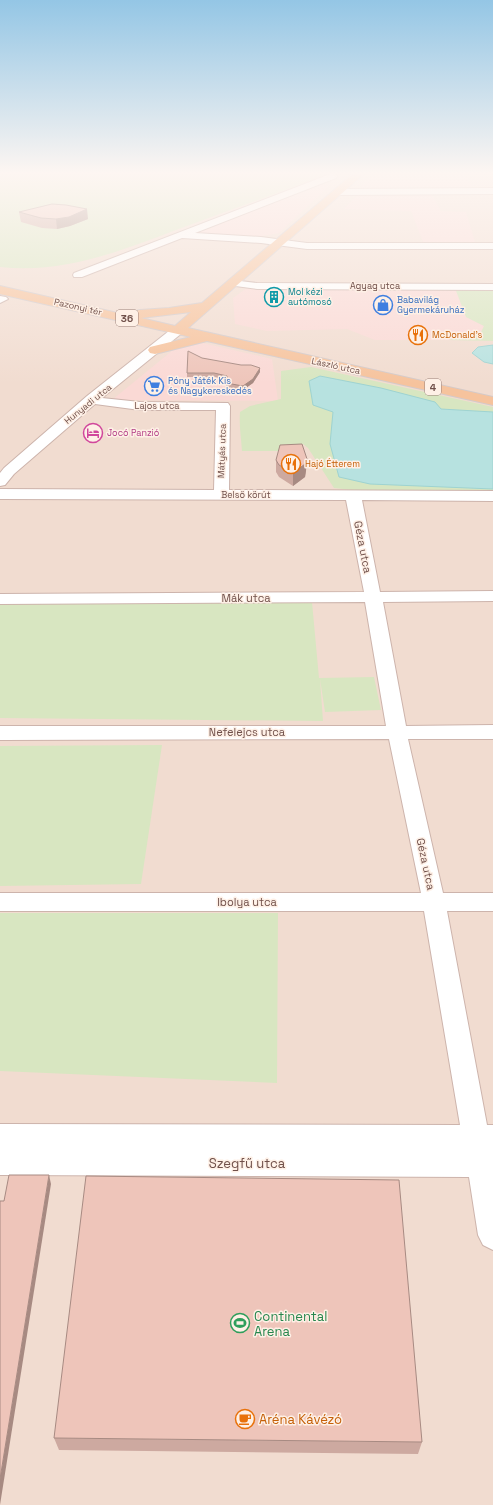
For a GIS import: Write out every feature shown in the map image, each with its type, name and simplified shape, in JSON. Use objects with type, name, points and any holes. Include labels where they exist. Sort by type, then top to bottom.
[{"type":"main road","name":"Hunyadi utca","points":[[182,327],[277,243]]},
{"type":"main road","name":"Pazonyi tér","points":[[0,283],[139,314]]},
{"type":"main road","name":"Pazonyi tér","points":[[1,296],[182,327]]},
{"type":"main road","points":[[139,314],[169,312],[206,306]]},
{"type":"main road","name":"4","points":[[206,306],[205,316],[208,322],[228,334]]},
{"type":"main road","name":"36","points":[[139,314],[182,327]]},
{"type":"main road","name":"László utca","points":[[182,327],[228,334],[493,392]]},
{"type":"main road","name":"László utca","points":[[182,327],[209,337],[493,401]]},
{"type":"main road","points":[[155,350],[209,337]]},
{"type":"street","points":[[78,274],[158,243]]},
{"type":"street","points":[[293,243],[328,246],[493,246]]},
{"type":"street","name":"Agyag utca","points":[[232,283],[257,286],[493,287]]},
{"type":"street","name":"Hunyadi utca","points":[[0,482],[9,471],[92,399],[182,327]]},
{"type":"street","name":"Lajos utca","points":[[92,399],[105,403],[125,405],[223,406]]},
{"type":"street","name":"Mátyás utca","points":[[221,496],[223,406]]},
{"type":"street","name":"Belső körút","points":[[0,494],[493,496]]},
{"type":"street","name":"Géza utca","points":[[353,495],[397,732],[486,1151],[493,1234]]},
{"type":"street","name":"Mák utca","points":[[0,599],[493,596]]},
{"type":"street","name":"Nefelejcs utca","points":[[0,733],[493,732]]},
{"type":"street","name":"Ibolya utca","points":[[0,902],[493,902]]},
{"type":"street","points":[[0,1137],[486,1151]]},
{"type":"street","name":"Szegfű utca","points":[[0,1162],[486,1151]]},
{"type":"shaded area","points":[[0,243],[493,243],[493,1505],[0,1505]]},
{"type":"shaded area","points":[[247,288],[455,288],[466,317],[484,326],[482,332],[449,340],[375,340],[347,329],[267,331],[235,324],[233,298]]},
{"type":"shaded area","points":[[198,342],[272,359],[278,401],[112,400],[178,346]]},
{"type":"green space","points":[[0,243],[140,243],[100,257],[75,263],[51,267],[0,267]]},
{"type":"green space","points":[[455,288],[493,288],[493,341],[449,340],[481,332],[484,326],[466,317]]},
{"type":"green space","points":[[311,367],[493,407],[493,492],[352,490],[334,488],[308,448],[303,444],[282,446],[282,451],[242,451],[240,412],[250,406],[281,399],[281,371]]},
{"type":"green space","points":[[0,601],[312,602],[319,678],[374,677],[381,710],[325,712],[320,679],[323,721],[0,718]]},
{"type":"green space","points":[[162,745],[141,884],[0,886],[0,746]]},
{"type":"green space","points":[[0,913],[278,913],[277,1083],[0,1071]]},
{"type":"water","points":[[493,345],[493,364],[484,362],[472,353],[478,347]]},
{"type":"water","points":[[320,376],[381,388],[435,402],[441,409],[493,412],[493,489],[370,484],[339,477],[330,444],[333,412],[313,405],[309,381]]},
{"type":"building","points":[[188,351],[202,358],[241,365],[251,365],[260,368],[253,379],[243,386],[226,383],[227,376],[214,373],[187,373]]},
{"type":"building","points":[[302,444],[307,459],[305,464],[293,473],[279,465],[276,460],[280,445]]},
{"type":"building","points":[[9,1175],[49,1175],[0,1479],[0,1201],[4,1201]]},
{"type":"building","name":"Continental Arena","points":[[86,1176],[399,1180],[422,1442],[54,1438]]},
{"type":"place","name":"Mol kézi autómosó","points":[[274,297]]},
{"type":"place","name":"Babavilág Gyermekáruház","points":[[383,305]]},
{"type":"place","name":"McDonald's","points":[[418,335]]},
{"type":"place","name":"Póny Játék Kis és Nagykereskedés","points":[[154,386]]},
{"type":"place","name":"Jocó Panzió","points":[[93,433]]},
{"type":"place","name":"Hajó Étterem","points":[[291,464]]},
{"type":"place","name":"Continental Arena","points":[[240,1323]]},
{"type":"place","name":"Aréna Kávézó","points":[[245,1419]]}]
